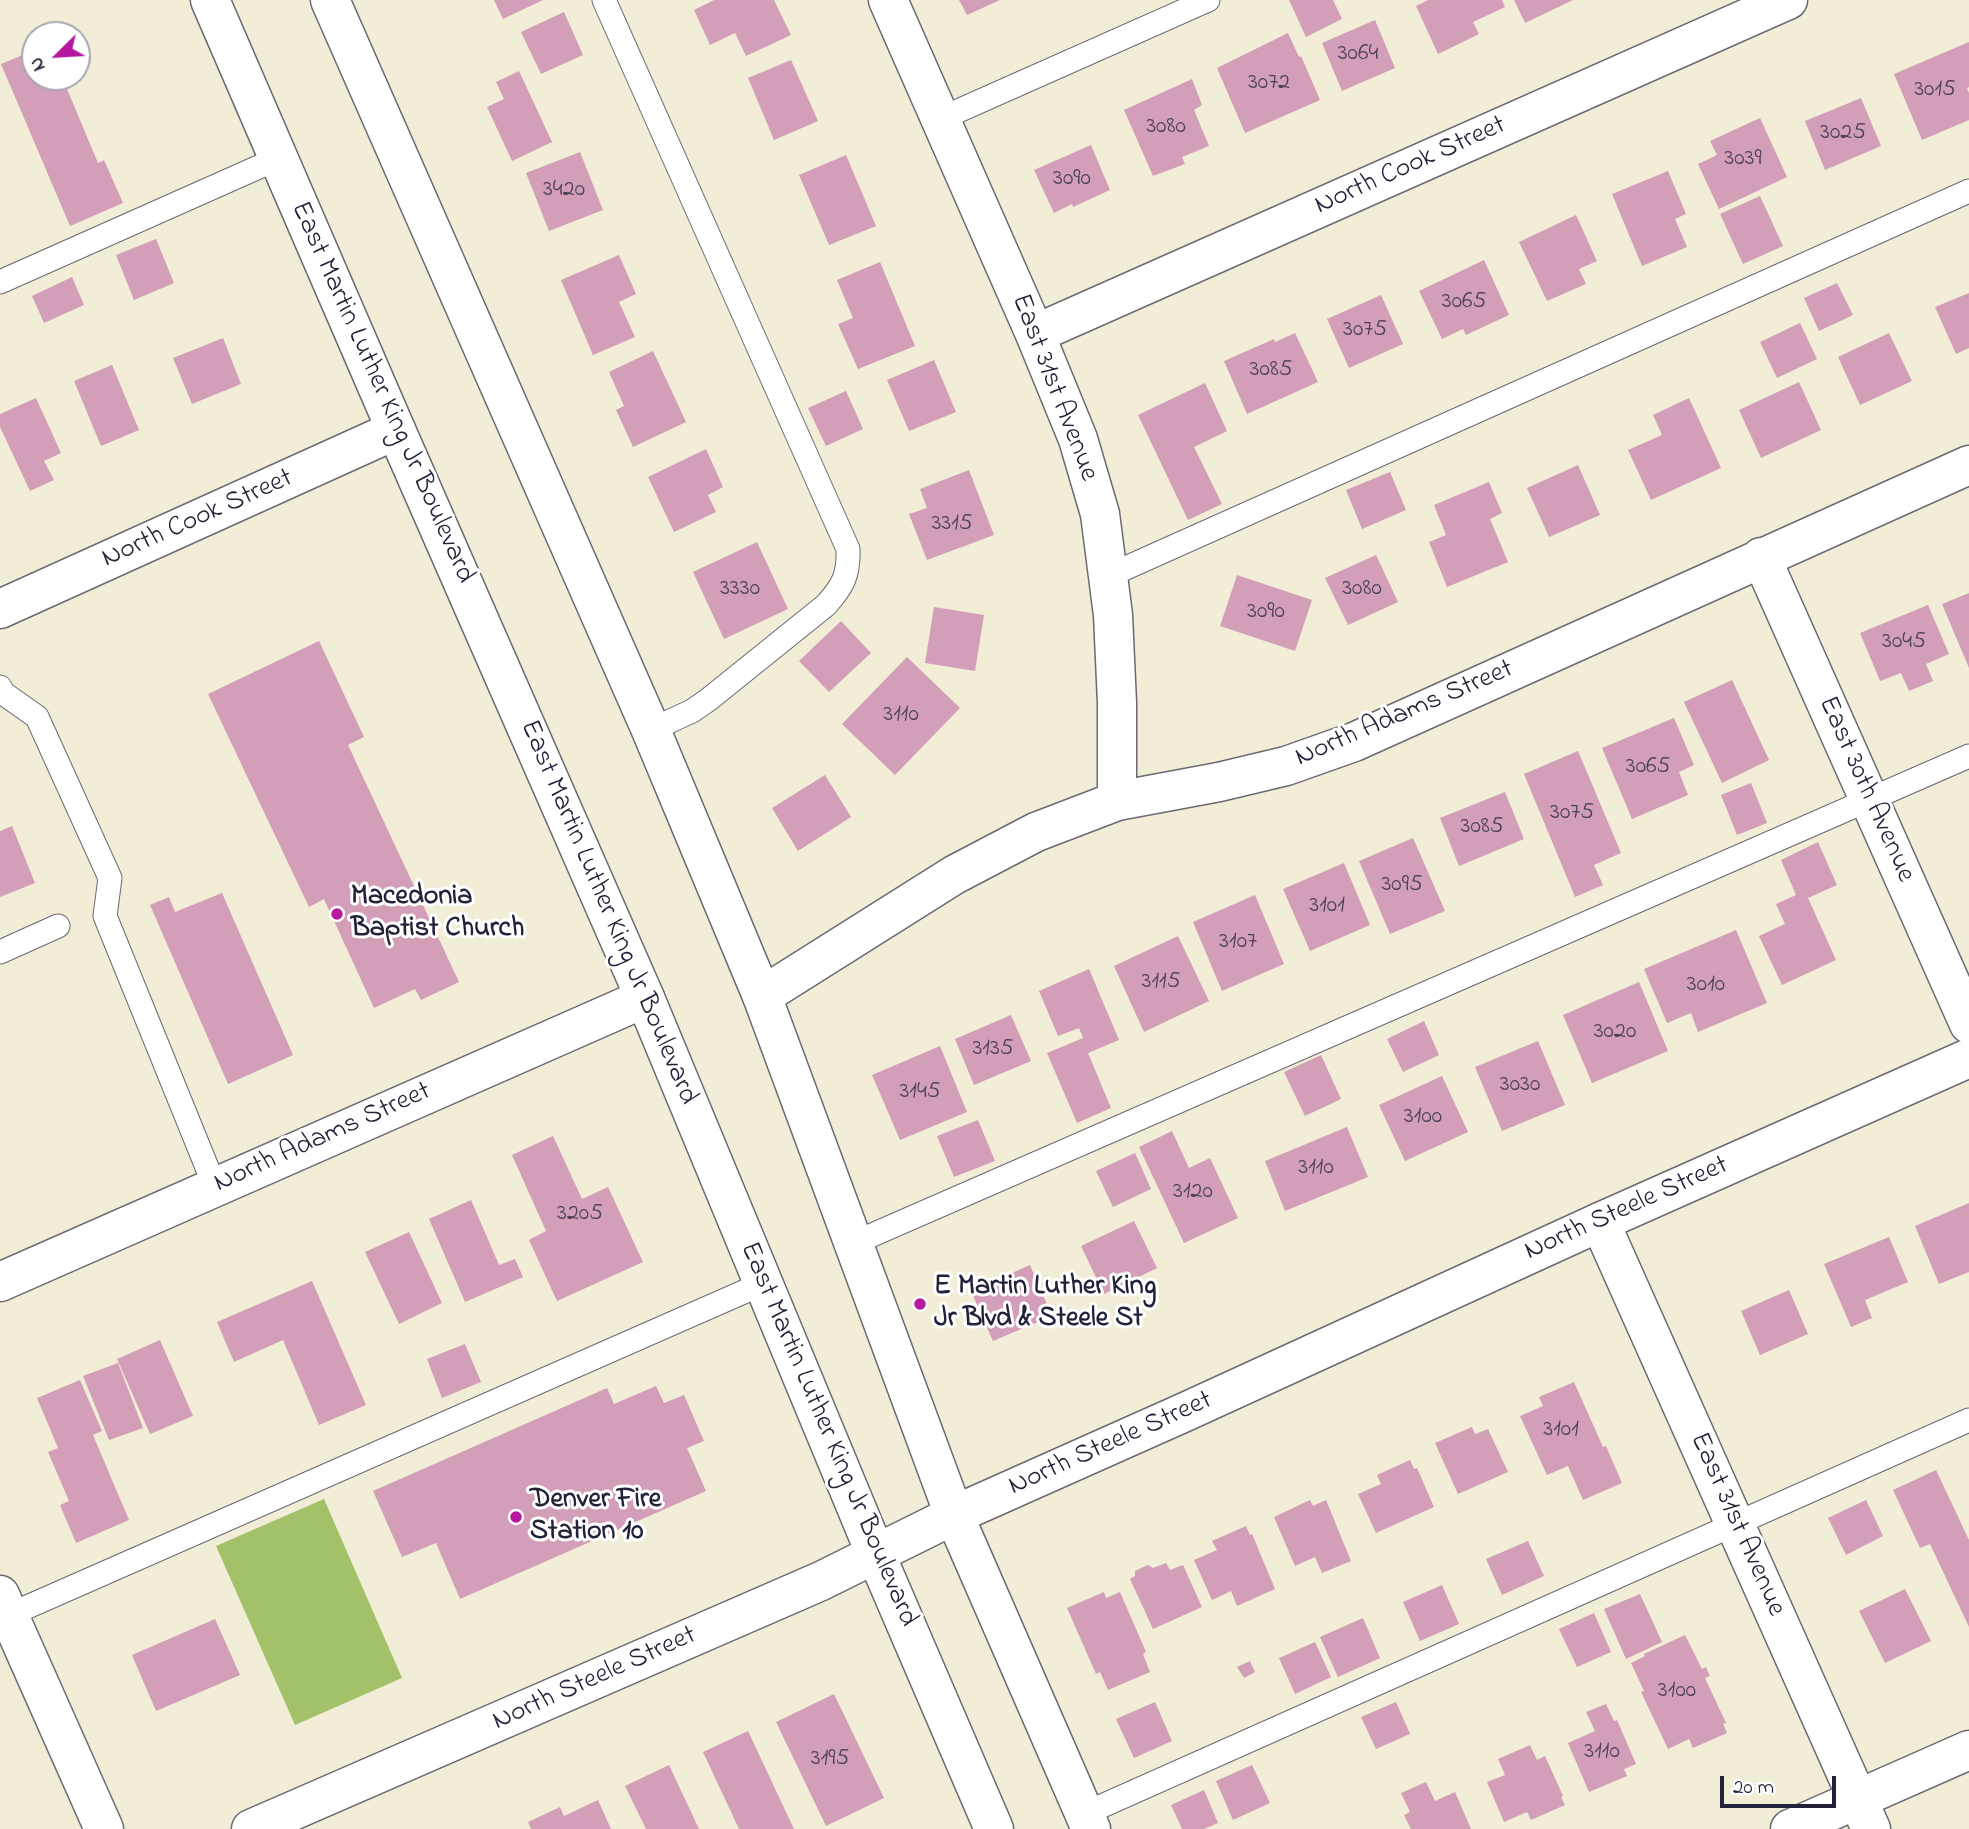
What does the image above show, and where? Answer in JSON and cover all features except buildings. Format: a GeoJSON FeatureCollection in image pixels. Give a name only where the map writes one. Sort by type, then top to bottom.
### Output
{"type":"FeatureCollection","features":[{"type":"Feature","properties":{"kind":"street","name":"East Martin Luther King Jr Boulevard"},"geometry":{"type":"LineString","coordinates":[[210,0],[645,998],[876,1555],[994,1829]]}},
{"type":"Feature","properties":{"kind":"street"},"geometry":{"type":"LineString","coordinates":[[330,0],[651,730],[762,996],[954,1516],[1088,1821]]}},
{"type":"Feature","properties":{"kind":"street","name":"East 31st Avenue"},"geometry":{"type":"LineString","coordinates":[[888,0],[1035,334],[1078,439],[1100,514],[1113,615],[1117,801]]}},
{"type":"Feature","properties":{"kind":"street","name":"North Cook Street"},"geometry":{"type":"LineString","coordinates":[[1035,334],[1788,0]]}},
{"type":"Feature","properties":{"kind":"street","name":"North Cook Street"},"geometry":{"type":"LineString","coordinates":[[0,609],[396,430]]}},
{"type":"Feature","properties":{"kind":"street","name":"North Adams Street"},"geometry":{"type":"LineString","coordinates":[[762,996],[954,875],[1036,832],[1117,801],[1286,766],[1353,742],[1969,465]]}},
{"type":"Feature","properties":{"kind":"street","name":"East 30th Avenue"},"geometry":{"type":"LineString","coordinates":[[1761,557],[1969,1024]]}},
{"type":"Feature","properties":{"kind":"street","name":"North Adams Street"},"geometry":{"type":"LineString","coordinates":[[0,1282],[645,998]]}},
{"type":"Feature","properties":{"kind":"street","name":"North Steele Street"},"geometry":{"type":"LineString","coordinates":[[251,1829],[821,1581],[954,1516],[1600,1222],[1969,1058]]}},
{"type":"Feature","properties":{"kind":"street","name":"East 31st Avenue"},"geometry":{"type":"LineString","coordinates":[[1600,1222],[1864,1814]]}},
{"type":"Feature","properties":{"kind":"street"},"geometry":{"type":"LineString","coordinates":[[3,1610],[104,1829]]}},
{"type":"Feature","properties":{"kind":"street"},"geometry":{"type":"LineString","coordinates":[[1790,1829],[1864,1814],[1969,1750]]}},
{"type":"Feature","properties":{"kind":"lane"},"geometry":{"type":"LineString","coordinates":[[604,0],[848,549],[848,566],[842,587],[826,605],[708,700],[692,711],[651,730]]}},
{"type":"Feature","properties":{"kind":"lane"},"geometry":{"type":"LineString","coordinates":[[940,119],[1208,0]]}},
{"type":"Feature","properties":{"kind":"lane"},"geometry":{"type":"LineString","coordinates":[[0,282],[279,158]]}},
{"type":"Feature","properties":{"kind":"lane"},"geometry":{"type":"LineString","coordinates":[[1108,576],[1969,191]]}},
{"type":"Feature","properties":{"kind":"lane"},"geometry":{"type":"LineString","coordinates":[[0,687],[3,693],[37,717],[110,878],[105,916],[215,1187]]}},
{"type":"Feature","properties":{"kind":"lane"},"geometry":{"type":"LineString","coordinates":[[854,1243],[1969,756]]}},
{"type":"Feature","properties":{"kind":"lane"},"geometry":{"type":"LineString","coordinates":[[0,952],[58,926]]}},
{"type":"Feature","properties":{"kind":"lane"},"geometry":{"type":"LineString","coordinates":[[3,1610],[764,1283]]}},
{"type":"Feature","properties":{"kind":"lane"},"geometry":{"type":"LineString","coordinates":[[1088,1821],[1735,1523],[1969,1420]]}},
{"type":"Feature","properties":{"kind":"green space"},"geometry":{"type":"Polygon","coordinates":[[[324,1499],[402,1678],[295,1725],[216,1546],[324,1499]]]}},
{"type":"Feature","properties":{"kind":"place","name":"Macedonia Baptist Church"},"geometry":{"type":"Point","coordinates":[337,914]}},
{"type":"Feature","properties":{"kind":"place","name":"E Martin Luther King Jr Blvd & Steele St"},"geometry":{"type":"Point","coordinates":[920,1304]}},
{"type":"Feature","properties":{"kind":"place","name":"Denver Fire Station 10"},"geometry":{"type":"Point","coordinates":[516,1517]}}]}
